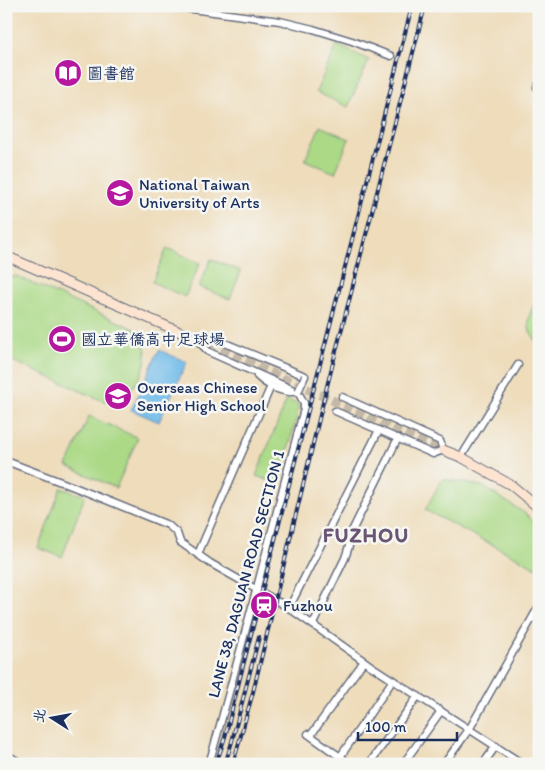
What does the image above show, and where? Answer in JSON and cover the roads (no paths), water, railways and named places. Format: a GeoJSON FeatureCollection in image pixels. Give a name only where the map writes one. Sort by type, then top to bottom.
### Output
{"type":"FeatureCollection","features":[{"type":"Feature","properties":{"kind":"main road"},"geometry":{"type":"LineString","coordinates":[[6,256],[196,339]]}},
{"type":"Feature","properties":{"kind":"main road"},"geometry":{"type":"LineString","coordinates":[[443,450],[461,457],[511,484],[539,508]]}},
{"type":"Feature","properties":{"kind":"street"},"geometry":{"type":"LineString","coordinates":[[168,6],[280,21],[352,41],[391,56]]}},
{"type":"Feature","properties":{"kind":"street"},"geometry":{"type":"LineString","coordinates":[[196,339],[209,352],[298,392]]}},
{"type":"Feature","properties":{"kind":"street"},"geometry":{"type":"LineString","coordinates":[[196,339],[215,339],[305,376],[298,392]]}},
{"type":"Feature","properties":{"kind":"street"},"geometry":{"type":"LineString","coordinates":[[461,457],[518,365]]}},
{"type":"Feature","properties":{"kind":"street"},"geometry":{"type":"LineString","coordinates":[[255,373],[271,386],[287,392],[298,392]]}},
{"type":"Feature","properties":{"kind":"street"},"geometry":{"type":"LineString","coordinates":[[198,554],[271,386]]}},
{"type":"Feature","properties":{"kind":"street","name":"LANE 38, DAGUAN ROAD SECTION 1"},"geometry":{"type":"LineString","coordinates":[[209,764],[304,409],[304,403],[298,392]]}},
{"type":"Feature","properties":{"kind":"street"},"geometry":{"type":"LineString","coordinates":[[336,411],[432,454],[443,450],[440,441],[342,397]]}},
{"type":"Feature","properties":{"kind":"street"},"geometry":{"type":"LineString","coordinates":[[289,608],[379,430]]}},
{"type":"Feature","properties":{"kind":"street"},"geometry":{"type":"LineString","coordinates":[[313,624],[345,558],[349,546],[348,539],[398,438]]}},
{"type":"Feature","properties":{"kind":"street"},"geometry":{"type":"LineString","coordinates":[[6,461],[168,525],[177,533],[180,542],[210,563],[289,608],[364,661],[524,764]]}},
{"type":"Feature","properties":{"kind":"street"},"geometry":{"type":"LineString","coordinates":[[444,764],[470,728],[539,606]]}},
{"type":"Feature","properties":{"kind":"street"},"geometry":{"type":"LineString","coordinates":[[350,764],[310,734],[364,661]]}},
{"type":"Feature","properties":{"kind":"street"},"geometry":{"type":"LineString","coordinates":[[340,757],[393,680]]}},
{"type":"Feature","properties":{"kind":"street"},"geometry":{"type":"LineString","coordinates":[[369,764],[418,696]]}},
{"type":"Feature","properties":{"kind":"street"},"geometry":{"type":"LineString","coordinates":[[403,764],[441,711]]}},
{"type":"Feature","properties":{"kind":"street"},"geometry":{"type":"LineString","coordinates":[[483,764],[496,746]]}},
{"type":"Feature","properties":{"kind":"street"},"geometry":{"type":"LineString","coordinates":[[6,754],[22,764]]}},
{"type":"Feature","properties":{"kind":"water"},"geometry":{"type":"Polygon","coordinates":[[[159,350],[187,362],[159,422],[131,410],[159,350]]]}},
{"type":"Feature","properties":{"kind":"tunnel"},"geometry":{"type":"LineString","coordinates":[[196,339],[443,450]]}},
{"type":"Feature","properties":{"kind":"railway"},"geometry":{"type":"LineString","coordinates":[[216,764],[225,737],[412,6]]}},
{"type":"Feature","properties":{"kind":"railway"},"geometry":{"type":"LineString","coordinates":[[233,764],[253,692],[326,390],[425,6]]}},
{"type":"Feature","properties":{"kind":"railway"},"geometry":{"type":"LineString","coordinates":[[225,764],[259,637]]}},
{"type":"Feature","properties":{"kind":"place","name":"圖書館"},"geometry":{"type":"Point","coordinates":[68,73]}},
{"type":"Feature","properties":{"kind":"place","name":"National Taiwan University of Arts"},"geometry":{"type":"Point","coordinates":[120,193]}},
{"type":"Feature","properties":{"kind":"place","name":"國立華僑高中足球場"},"geometry":{"type":"Point","coordinates":[62,339]}},
{"type":"Feature","properties":{"kind":"place","name":"Overseas Chinese Senior High School"},"geometry":{"type":"Point","coordinates":[118,396]}},
{"type":"Feature","properties":{"kind":"place","name":"Fuzhou"},"geometry":{"type":"Point","coordinates":[264,605]}},
{"type":"Feature","properties":{"kind":"district","name":"FUZHOU"},"geometry":{"type":"Point","coordinates":[366,534]}}]}
